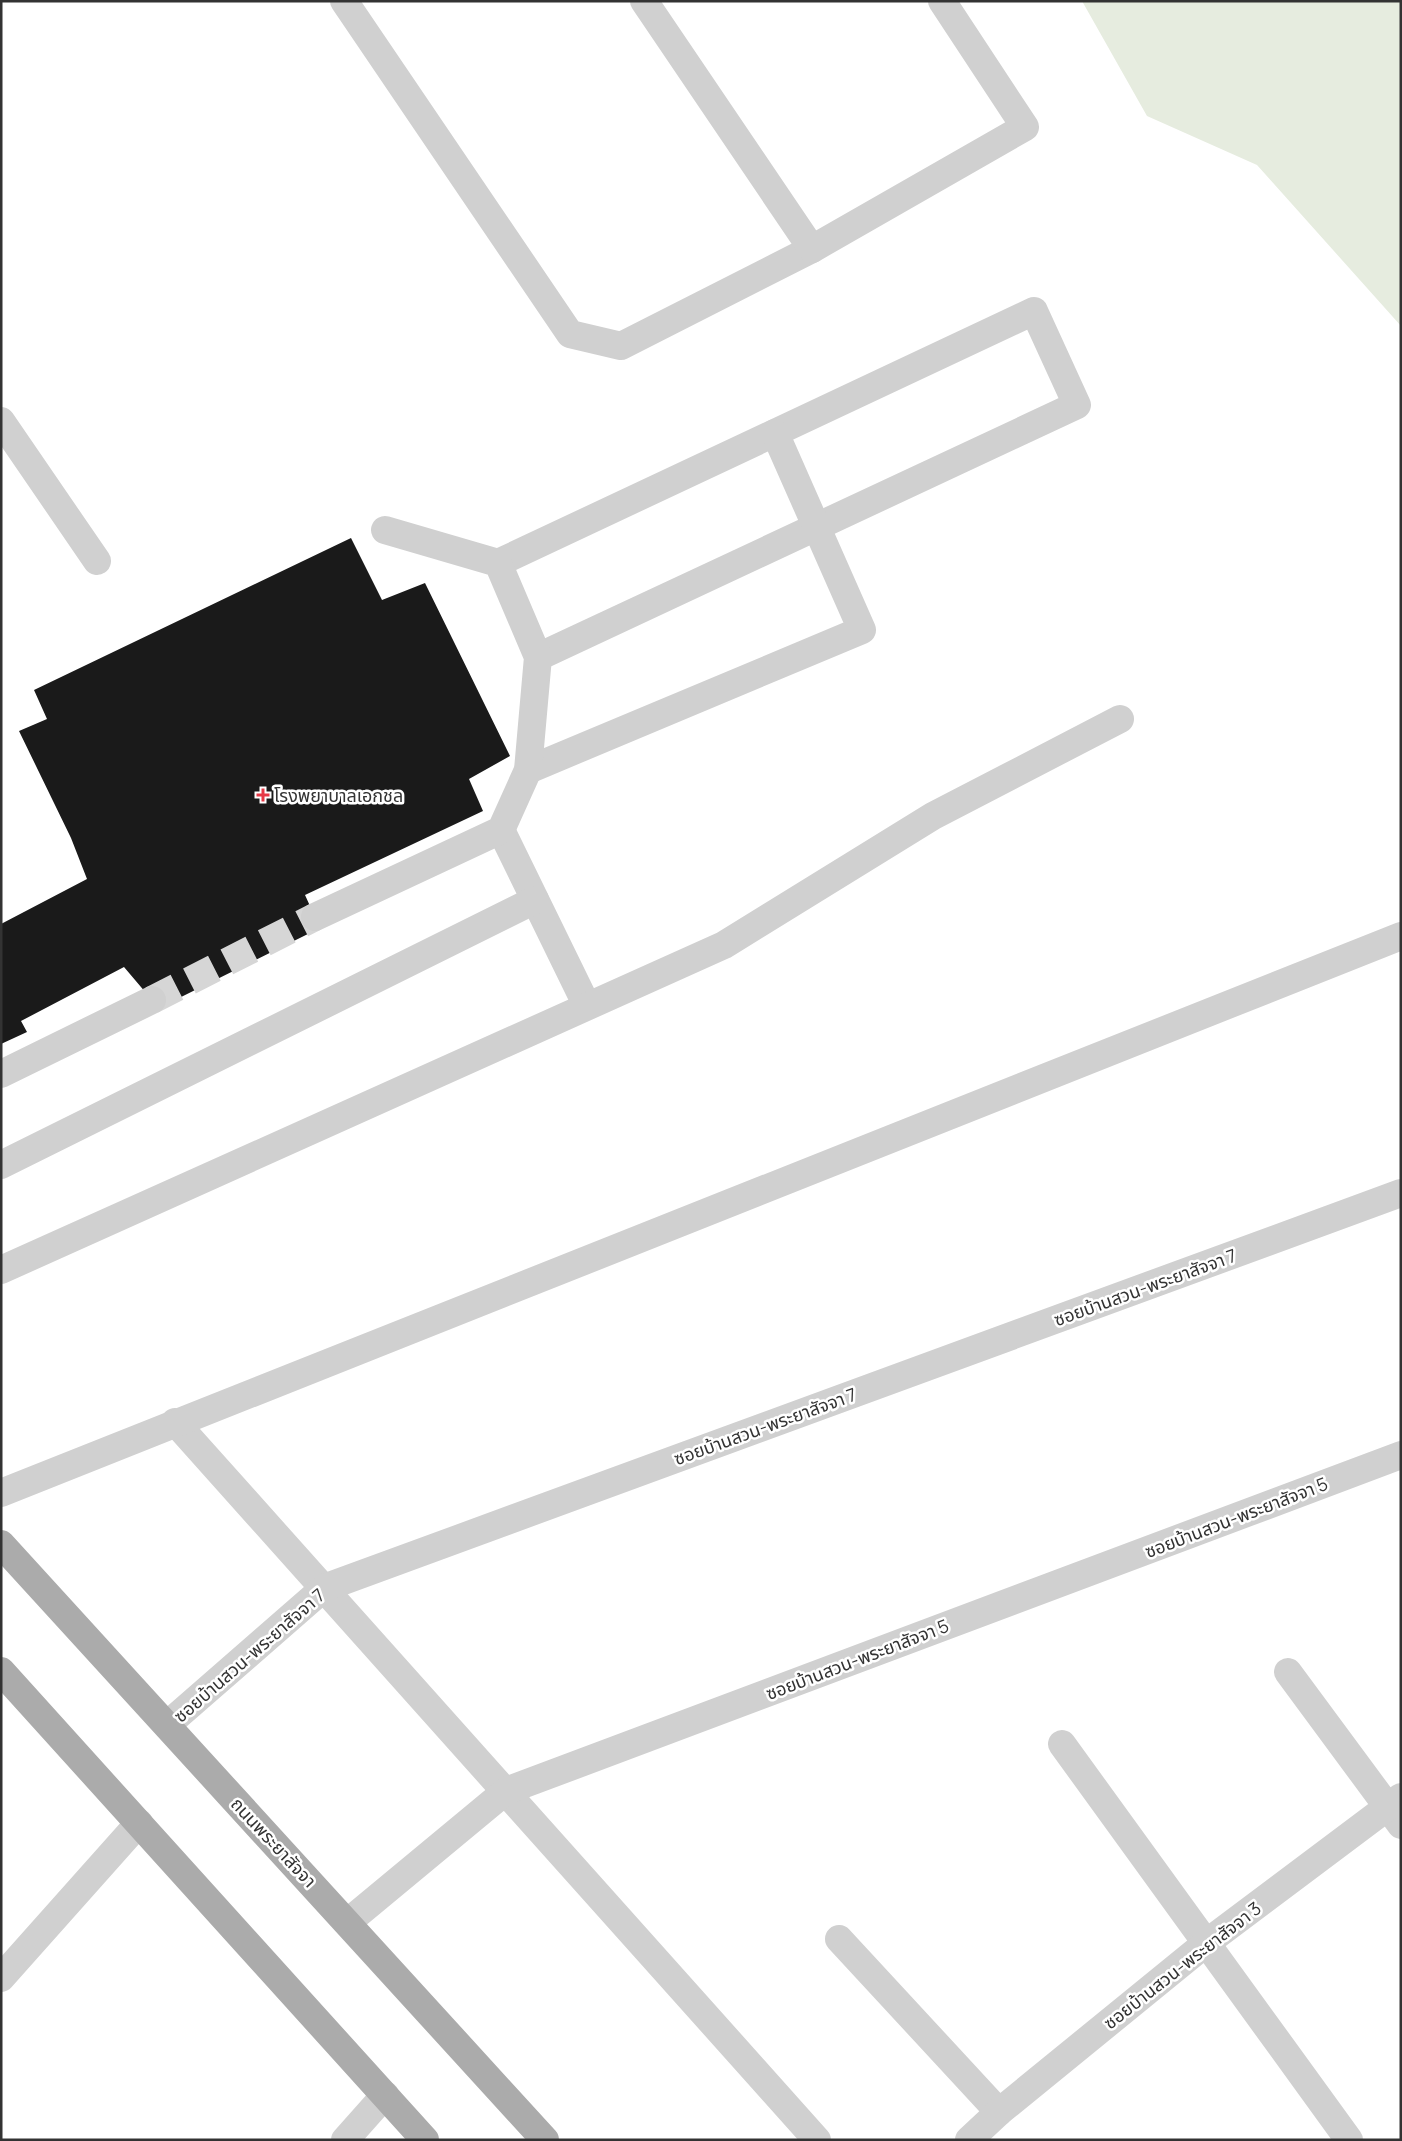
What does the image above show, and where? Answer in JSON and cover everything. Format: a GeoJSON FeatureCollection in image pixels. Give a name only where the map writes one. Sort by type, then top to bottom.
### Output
{"type":"FeatureCollection","features":[{"type":"Feature","properties":{"kind":"main road","name":"ถนนพระยาสัจจา"},"geometry":{"type":"LineString","coordinates":[[1,1544],[545,2140]]}},
{"type":"Feature","properties":{"kind":"main road"},"geometry":{"type":"LineString","coordinates":[[1,1671],[425,2140]]}},
{"type":"Feature","properties":{"kind":"street"},"geometry":{"type":"LineString","coordinates":[[344,1],[570,334],[621,346],[812,250],[1025,127],[942,1]]}},
{"type":"Feature","properties":{"kind":"street"},"geometry":{"type":"LineString","coordinates":[[644,1],[812,250]]}},
{"type":"Feature","properties":{"kind":"street"},"geometry":{"type":"LineString","coordinates":[[385,530],[498,563],[1034,311],[1077,405],[538,657]]}},
{"type":"Feature","properties":{"kind":"street"},"geometry":{"type":"LineString","coordinates":[[1,421],[97,561]]}},
{"type":"Feature","properties":{"kind":"street"},"geometry":{"type":"LineString","coordinates":[[528,770],[862,630],[775,433]]}},
{"type":"Feature","properties":{"kind":"street"},"geometry":{"type":"LineString","coordinates":[[315,917],[502,830],[528,770],[538,657],[498,563]]}},
{"type":"Feature","properties":{"kind":"street"},"geometry":{"type":"LineString","coordinates":[[1,1270],[724,945],[934,816],[1120,719]]}},
{"type":"Feature","properties":{"kind":"street"},"geometry":{"type":"LineString","coordinates":[[502,830],[587,1006]]}},
{"type":"Feature","properties":{"kind":"street"},"geometry":{"type":"LineString","coordinates":[[1,1166],[535,900]]}},
{"type":"Feature","properties":{"kind":"street"},"geometry":{"type":"LineString","coordinates":[[1,1493],[175,1422],[1401,936]]}},
{"type":"Feature","properties":{"kind":"street"},"geometry":{"type":"LineString","coordinates":[[1,1074],[152,1000]]}},
{"type":"Feature","properties":{"kind":"street","name":"ซอยบ้านสวน-พระยาสัจจา 7"},"geometry":{"type":"LineString","coordinates":[[167,1725],[324,1588],[1401,1192]]}},
{"type":"Feature","properties":{"kind":"street"},"geometry":{"type":"LineString","coordinates":[[175,1422],[817,2140]]}},
{"type":"Feature","properties":{"kind":"street","name":"ซอยบ้านสวน-พระยาสัจจา 5"},"geometry":{"type":"LineString","coordinates":[[348,1922],[506,1790],[1401,1455]]}},
{"type":"Feature","properties":{"kind":"street"},"geometry":{"type":"LineString","coordinates":[[1288,1672],[1396,1810]]}},
{"type":"Feature","properties":{"kind":"street"},"geometry":{"type":"LineString","coordinates":[[1062,1744],[1348,2140]]}},
{"type":"Feature","properties":{"kind":"street","name":"ซอยบ้านสวน-พระยาสัจจา 3"},"geometry":{"type":"LineString","coordinates":[[969,2140],[999,2112],[1205,1944],[1396,1810]]}},
{"type":"Feature","properties":{"kind":"street"},"geometry":{"type":"LineString","coordinates":[[1,1978],[139,1823]]}},
{"type":"Feature","properties":{"kind":"street"},"geometry":{"type":"LineString","coordinates":[[839,1939],[999,2112]]}},
{"type":"Feature","properties":{"kind":"street"},"geometry":{"type":"LineString","coordinates":[[345,2140],[385,2095]]}},
{"type":"Feature","properties":{"kind":"shaded area"},"geometry":{"type":"Polygon","coordinates":[[[1082,1],[1401,1],[1401,326],[1257,165],[1147,116],[1082,1]]]}},
{"type":"Feature","properties":{"kind":"building","name":"โรงพยาบาลเอกชล"},"geometry":{"type":"Polygon","coordinates":[[[351,538],[382,600],[425,583],[510,756],[469,779],[483,811],[305,895],[320,928],[157,1009],[152,1000],[124,967],[21,1021],[27,1032],[1,1044],[1,924],[87,879],[71,838],[19,731],[47,719],[34,690],[351,538]]]}},
{"type":"Feature","properties":{"kind":"tunnel"},"geometry":{"type":"LineString","coordinates":[[152,1000],[315,917]]}},
{"type":"Feature","properties":{"kind":"place","name":"โรงพยาบาลเอกชล"},"geometry":{"type":"Point","coordinates":[263,795]}}]}
